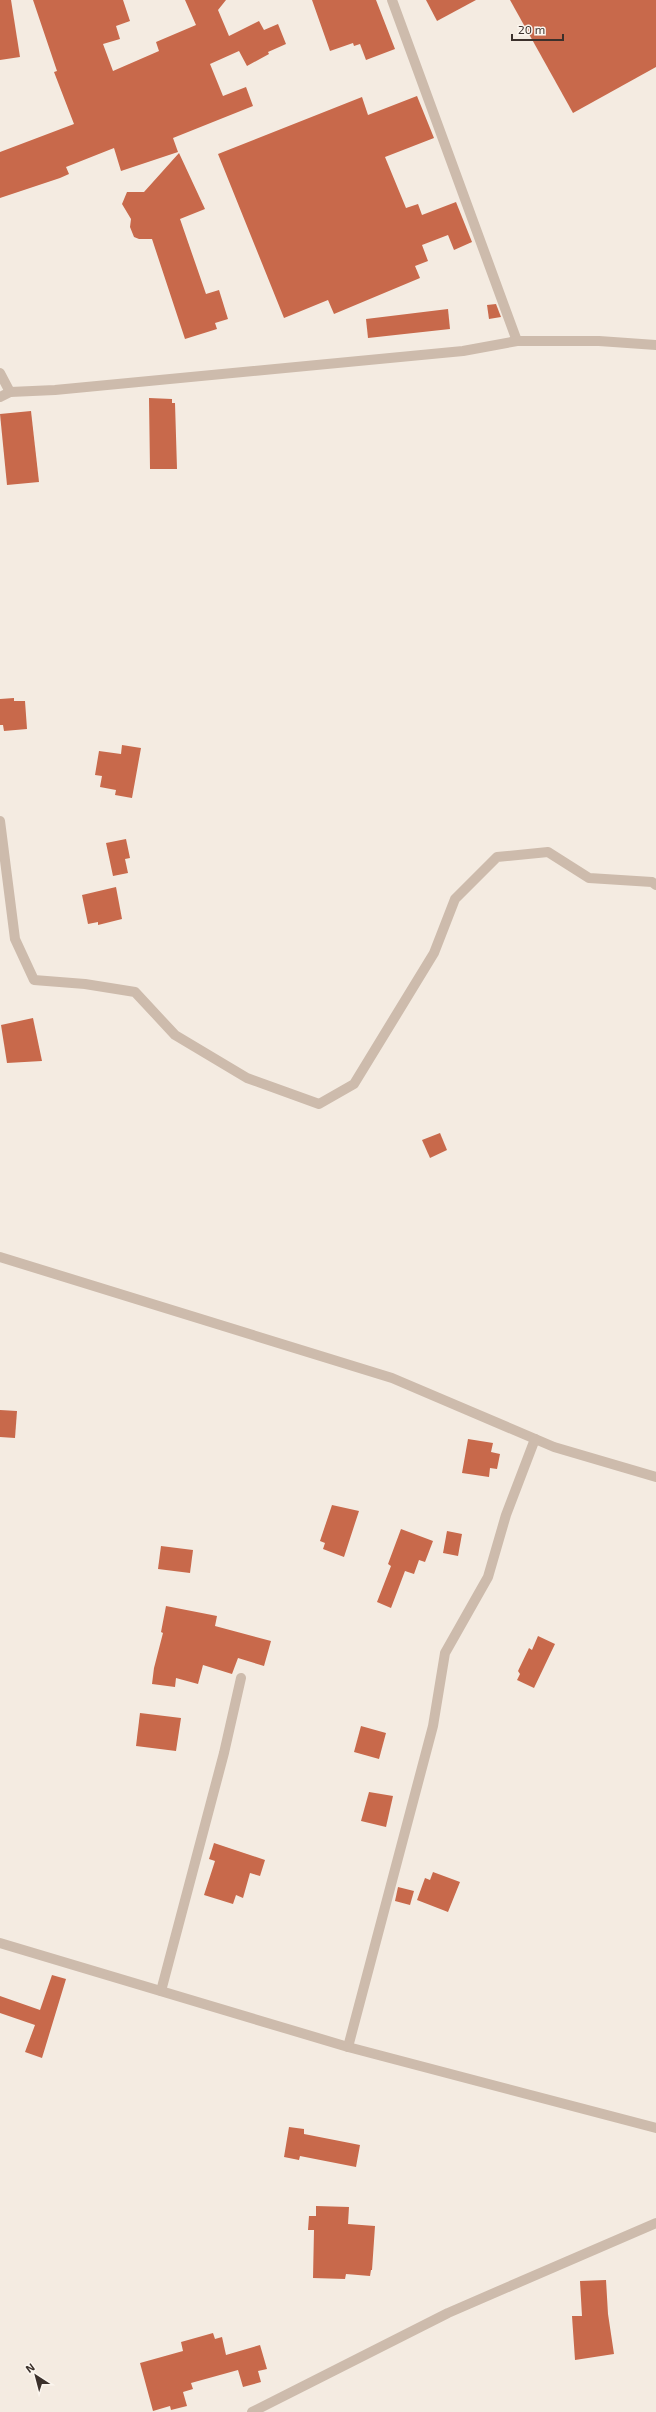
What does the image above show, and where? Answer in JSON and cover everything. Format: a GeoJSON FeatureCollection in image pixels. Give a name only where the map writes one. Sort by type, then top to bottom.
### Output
{"type":"FeatureCollection","features":[{"type":"Feature","properties":{"kind":"street"},"geometry":{"type":"LineString","coordinates":[[392,0],[517,342]]}},
{"type":"Feature","properties":{"kind":"street"},"geometry":{"type":"LineString","coordinates":[[0,397],[10,392],[55,390],[326,365],[463,351],[517,342],[598,341],[656,345]]}},
{"type":"Feature","properties":{"kind":"street"},"geometry":{"type":"LineString","coordinates":[[0,372],[10,392]]}},
{"type":"Feature","properties":{"kind":"street"},"geometry":{"type":"LineString","coordinates":[[0,821],[15,939],[34,980],[85,984],[135,992],[175,1035],[246,1078],[319,1104],[354,1084],[434,953],[455,899],[497,857],[548,852],[589,878],[652,882],[656,885]]}},
{"type":"Feature","properties":{"kind":"street"},"geometry":{"type":"LineString","coordinates":[[0,1257],[392,1378],[554,1447],[656,1477]]}},
{"type":"Feature","properties":{"kind":"street"},"geometry":{"type":"LineString","coordinates":[[348,2047],[433,1726],[445,1653],[488,1577],[506,1515],[535,1439]]}},
{"type":"Feature","properties":{"kind":"street"},"geometry":{"type":"LineString","coordinates":[[161,1991],[224,1753],[241,1678]]}},
{"type":"Feature","properties":{"kind":"street"},"geometry":{"type":"LineString","coordinates":[[0,1943],[348,2047],[656,2128]]}},
{"type":"Feature","properties":{"kind":"street"},"geometry":{"type":"LineString","coordinates":[[252,2412],[448,2313],[656,2223]]}},
{"type":"Feature","properties":{"kind":"building"},"geometry":{"type":"Polygon","coordinates":[[[0,0],[11,0],[20,57],[0,60],[0,0]]]}},
{"type":"Feature","properties":{"kind":"building"},"geometry":{"type":"Polygon","coordinates":[[[33,0],[123,0],[130,21],[116,26],[120,39],[103,44],[113,71],[159,51],[156,42],[196,25],[185,0],[226,0],[218,10],[229,36],[259,21],[264,30],[278,24],[286,44],[268,52],[269,54],[247,66],[239,51],[210,64],[223,96],[246,87],[253,106],[173,138],[178,152],[121,171],[114,148],[66,167],[69,174],[60,178],[0,198],[0,152],[74,124],[54,72],[57,71],[33,0]]]}},
{"type":"Feature","properties":{"kind":"building"},"geometry":{"type":"Polygon","coordinates":[[[312,0],[376,0],[395,49],[366,60],[360,44],[354,46],[353,43],[330,51],[312,0]]]}},
{"type":"Feature","properties":{"kind":"building"},"geometry":{"type":"Polygon","coordinates":[[[426,0],[476,0],[437,21],[426,0]]]}},
{"type":"Feature","properties":{"kind":"building"},"geometry":{"type":"Polygon","coordinates":[[[510,0],[656,0],[656,67],[573,113],[510,0]]]}},
{"type":"Feature","properties":{"kind":"building"},"geometry":{"type":"Polygon","coordinates":[[[417,96],[434,138],[385,157],[406,208],[418,204],[422,215],[456,202],[472,242],[454,250],[448,235],[422,245],[428,261],[415,266],[420,278],[334,314],[328,300],[284,318],[218,154],[362,97],[368,115],[417,96]]]}},
{"type":"Feature","properties":{"kind":"building"},"geometry":{"type":"Polygon","coordinates":[[[179,153],[205,209],[180,219],[206,294],[219,290],[228,319],[215,323],[217,329],[185,339],[152,239],[139,239],[134,237],[130,227],[131,219],[122,204],[127,192],[144,192],[179,153]]]}},
{"type":"Feature","properties":{"kind":"building"},"geometry":{"type":"Polygon","coordinates":[[[496,304],[501,317],[489,319],[487,305],[496,304]]]}},
{"type":"Feature","properties":{"kind":"building"},"geometry":{"type":"Polygon","coordinates":[[[448,309],[450,329],[368,338],[366,319],[448,309]]]}},
{"type":"Feature","properties":{"kind":"building"},"geometry":{"type":"Polygon","coordinates":[[[149,398],[172,399],[172,403],[175,403],[177,469],[150,469],[149,398]]]}},
{"type":"Feature","properties":{"kind":"building"},"geometry":{"type":"Polygon","coordinates":[[[31,411],[39,482],[7,485],[0,414],[31,411]]]}},
{"type":"Feature","properties":{"kind":"building"},"geometry":{"type":"Polygon","coordinates":[[[14,698],[14,701],[25,701],[27,729],[4,731],[3,725],[0,725],[0,699],[14,698]]]}},
{"type":"Feature","properties":{"kind":"building"},"geometry":{"type":"Polygon","coordinates":[[[122,745],[141,748],[132,798],[115,795],[116,790],[100,787],[102,776],[95,775],[99,751],[121,754],[122,745]]]}},
{"type":"Feature","properties":{"kind":"building"},"geometry":{"type":"Polygon","coordinates":[[[126,839],[130,858],[125,859],[128,873],[113,876],[106,843],[126,839]]]}},
{"type":"Feature","properties":{"kind":"building"},"geometry":{"type":"Polygon","coordinates":[[[116,887],[122,919],[98,925],[98,922],[88,924],[82,895],[116,887]]]}},
{"type":"Feature","properties":{"kind":"building"},"geometry":{"type":"Polygon","coordinates":[[[33,1018],[42,1061],[7,1063],[1,1025],[33,1018]]]}},
{"type":"Feature","properties":{"kind":"building"},"geometry":{"type":"Polygon","coordinates":[[[440,1133],[447,1150],[430,1158],[422,1140],[440,1133]]]}},
{"type":"Feature","properties":{"kind":"building"},"geometry":{"type":"Polygon","coordinates":[[[0,1410],[17,1411],[15,1438],[0,1437],[0,1410]]]}},
{"type":"Feature","properties":{"kind":"building"},"geometry":{"type":"Polygon","coordinates":[[[468,1439],[493,1443],[491,1452],[500,1454],[497,1469],[490,1468],[489,1477],[462,1473],[468,1439]]]}},
{"type":"Feature","properties":{"kind":"building"},"geometry":{"type":"Polygon","coordinates":[[[332,1505],[359,1511],[344,1557],[323,1549],[325,1543],[320,1541],[332,1505]]]}},
{"type":"Feature","properties":{"kind":"building"},"geometry":{"type":"Polygon","coordinates":[[[401,1529],[433,1541],[425,1562],[419,1560],[414,1574],[405,1571],[391,1608],[377,1602],[391,1566],[388,1564],[401,1529]]]}},
{"type":"Feature","properties":{"kind":"building"},"geometry":{"type":"Polygon","coordinates":[[[447,1531],[462,1534],[458,1556],[443,1553],[447,1531]]]}},
{"type":"Feature","properties":{"kind":"building"},"geometry":{"type":"Polygon","coordinates":[[[161,1546],[193,1550],[190,1573],[158,1569],[161,1546]]]}},
{"type":"Feature","properties":{"kind":"building"},"geometry":{"type":"Polygon","coordinates":[[[166,1606],[217,1616],[215,1626],[271,1641],[264,1666],[238,1658],[232,1674],[203,1665],[198,1684],[176,1678],[175,1687],[152,1684],[154,1668],[163,1633],[161,1632],[166,1606]]]}},
{"type":"Feature","properties":{"kind":"building"},"geometry":{"type":"Polygon","coordinates":[[[538,1636],[555,1644],[534,1688],[517,1680],[520,1674],[518,1671],[529,1648],[532,1650],[538,1636]]]}},
{"type":"Feature","properties":{"kind":"building"},"geometry":{"type":"Polygon","coordinates":[[[140,1713],[181,1718],[176,1751],[136,1746],[140,1713]]]}},
{"type":"Feature","properties":{"kind":"building"},"geometry":{"type":"Polygon","coordinates":[[[361,1726],[386,1733],[379,1759],[354,1752],[361,1726]]]}},
{"type":"Feature","properties":{"kind":"building"},"geometry":{"type":"Polygon","coordinates":[[[369,1792],[393,1796],[386,1827],[361,1821],[369,1792]]]}},
{"type":"Feature","properties":{"kind":"building"},"geometry":{"type":"Polygon","coordinates":[[[214,1843],[265,1860],[260,1876],[250,1873],[243,1898],[236,1895],[233,1904],[204,1895],[215,1861],[209,1859],[214,1843]]]}},
{"type":"Feature","properties":{"kind":"building"},"geometry":{"type":"Polygon","coordinates":[[[433,1872],[460,1882],[448,1912],[417,1900],[425,1878],[430,1880],[433,1872]]]}},
{"type":"Feature","properties":{"kind":"building"},"geometry":{"type":"Polygon","coordinates":[[[398,1887],[414,1891],[410,1905],[395,1901],[398,1887]]]}},
{"type":"Feature","properties":{"kind":"building"},"geometry":{"type":"Polygon","coordinates":[[[52,1975],[66,1979],[42,2058],[25,2052],[35,2025],[0,2013],[0,1996],[40,2010],[52,1975]]]}},
{"type":"Feature","properties":{"kind":"building"},"geometry":{"type":"Polygon","coordinates":[[[289,2127],[304,2129],[304,2134],[360,2145],[356,2167],[300,2156],[299,2160],[284,2157],[289,2127]]]}},
{"type":"Feature","properties":{"kind":"building"},"geometry":{"type":"Polygon","coordinates":[[[316,2206],[349,2207],[348,2224],[375,2226],[372,2270],[370,2276],[346,2274],[345,2279],[313,2278],[314,2230],[308,2230],[309,2216],[316,2216],[316,2206]]]}},
{"type":"Feature","properties":{"kind":"building"},"geometry":{"type":"Polygon","coordinates":[[[606,2280],[608,2314],[614,2354],[575,2360],[572,2316],[582,2316],[580,2281],[606,2280]]]}},
{"type":"Feature","properties":{"kind":"building"},"geometry":{"type":"Polygon","coordinates":[[[213,2333],[215,2339],[222,2337],[226,2355],[260,2345],[267,2369],[258,2371],[261,2382],[243,2387],[238,2370],[191,2383],[193,2389],[183,2392],[187,2406],[171,2410],[170,2406],[153,2411],[140,2363],[183,2351],[181,2342],[213,2333]]]}}]}
